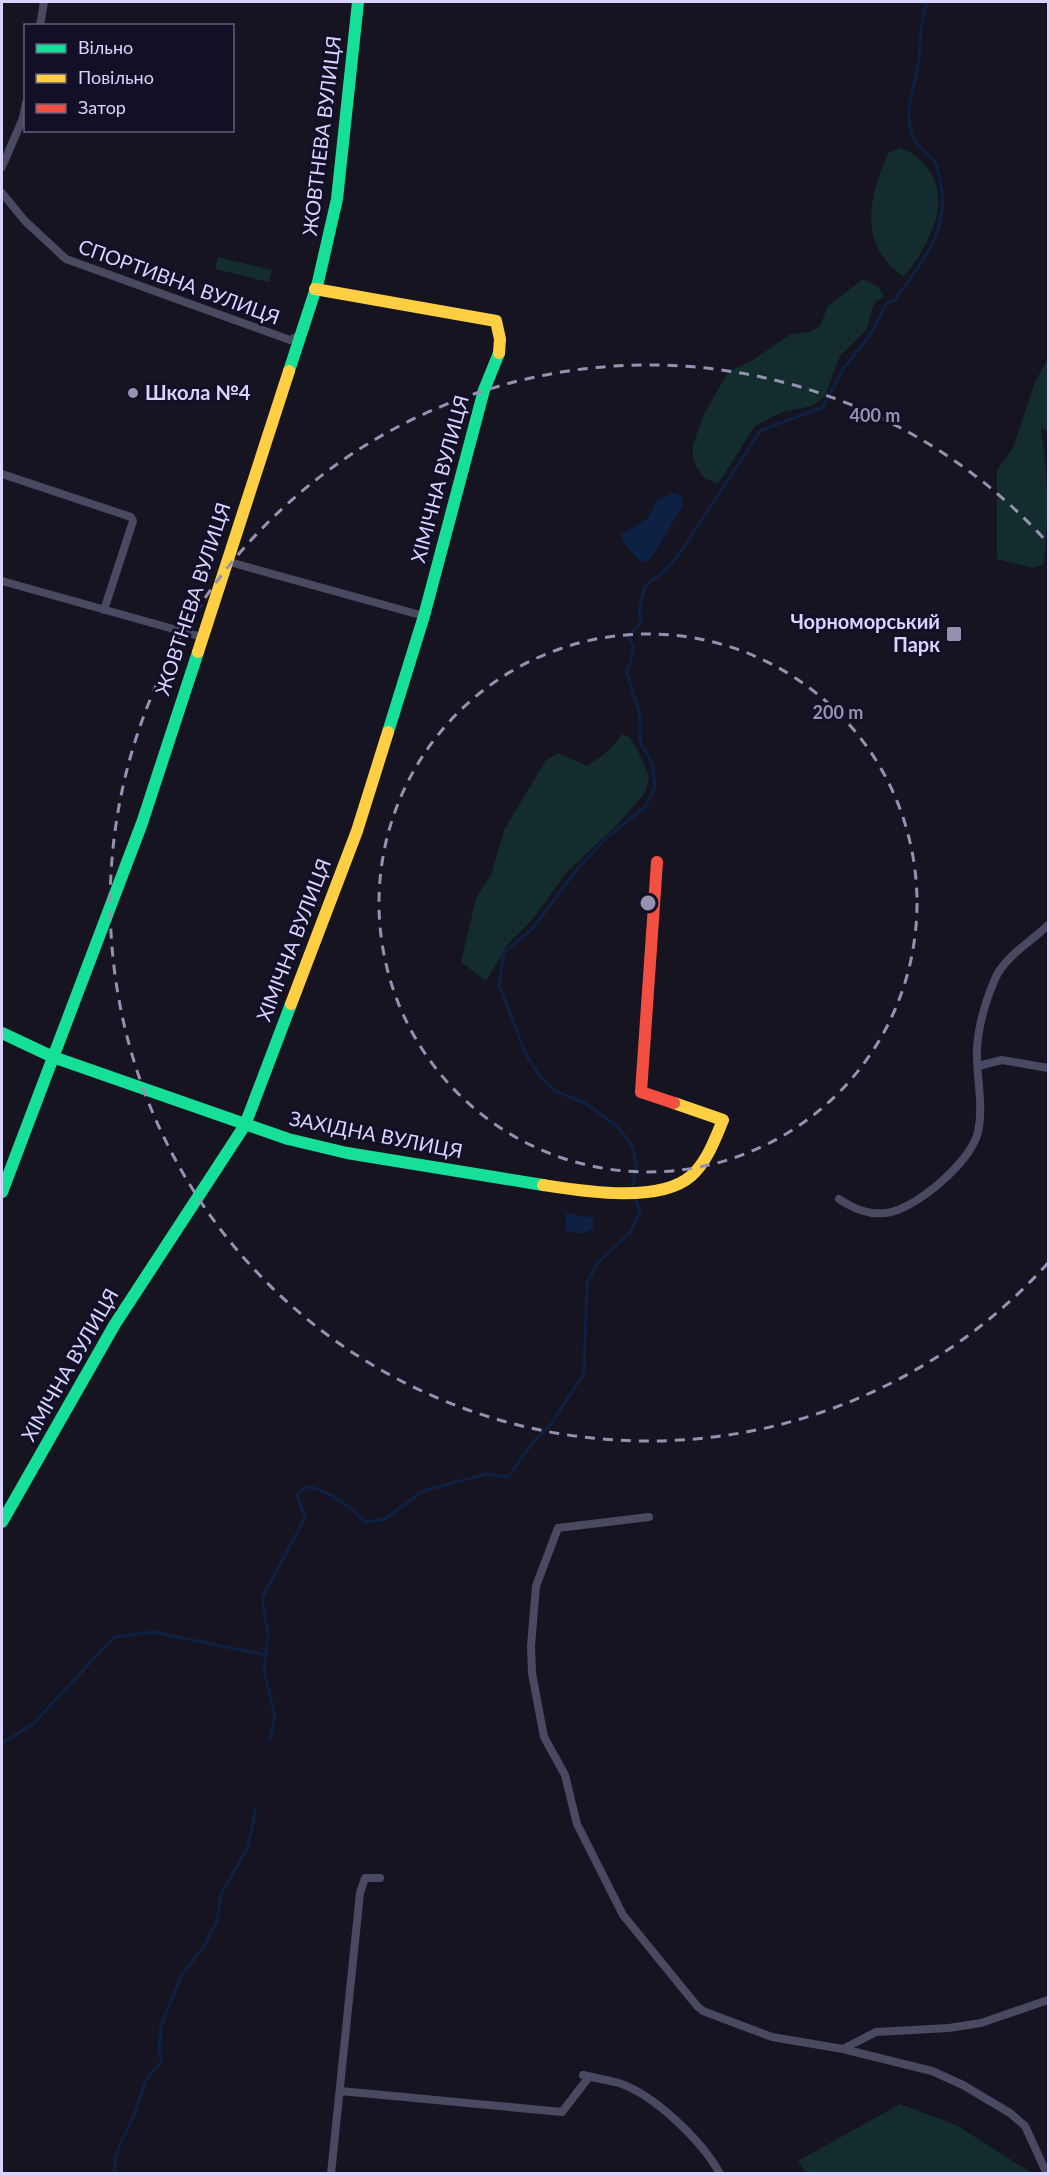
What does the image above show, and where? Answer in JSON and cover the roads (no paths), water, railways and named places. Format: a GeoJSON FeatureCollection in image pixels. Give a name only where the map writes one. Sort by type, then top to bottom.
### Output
{"type":"FeatureCollection","features":[{"type":"Feature","properties":{"kind":"street"},"geometry":{"type":"LineString","coordinates":[[40,24],[44,2]]}},
{"type":"Feature","properties":{"kind":"street","name":"ЖОВТНЕВА ВУЛИЦЯ"},"geometry":{"type":"LineString","coordinates":[[2,1192],[141,823],[315,289],[337,199],[358,2]]}},
{"type":"Feature","properties":{"kind":"street"},"geometry":{"type":"LineString","coordinates":[[2,167],[24,113]]}},
{"type":"Feature","properties":{"kind":"street","name":"СПОРТИВНА ВУЛИЦЯ"},"geometry":{"type":"LineString","coordinates":[[2,193],[25,221],[66,259],[290,340],[300,335]]}},
{"type":"Feature","properties":{"kind":"street","name":"ХІМІЧНА ВУЛИЦЯ"},"geometry":{"type":"LineString","coordinates":[[2,1522],[115,1324],[245,1125],[357,831],[424,616],[480,401],[494,370],[502,337],[496,321],[315,289]]}},
{"type":"Feature","properties":{"kind":"street"},"geometry":{"type":"LineString","coordinates":[[2,474],[131,517],[133,521],[104,610]]}},
{"type":"Feature","properties":{"kind":"street"},"geometry":{"type":"LineString","coordinates":[[226,561],[424,616]]}},
{"type":"Feature","properties":{"kind":"street"},"geometry":{"type":"LineString","coordinates":[[2,581],[202,637]]}},
{"type":"Feature","properties":{"kind":"street","name":"ЗАХІДНА ВУЛИЦЯ"},"geometry":{"type":"LineString","coordinates":[[2,1033],[53,1057],[245,1125],[346,1153],[592,1193],[663,1190],[691,1176],[710,1150],[723,1120],[641,1092],[657,862]]}},
{"type":"Feature","properties":{"kind":"street"},"geometry":{"type":"LineString","coordinates":[[839,1199],[853,1208],[872,1214],[888,1213],[921,1197],[960,1163],[979,1130],[980,1029],[996,976],[1008,960],[1048,925]]}},
{"type":"Feature","properties":{"kind":"street"},"geometry":{"type":"LineString","coordinates":[[978,1066],[1002,1060],[1048,1068]]}},
{"type":"Feature","properties":{"kind":"street"},"geometry":{"type":"LineString","coordinates":[[649,1517],[558,1528],[536,1586],[531,1646],[532,1673],[544,1737],[565,1775],[577,1824],[623,1915],[685,1994],[703,2011],[772,2037],[843,2049],[932,2071],[963,2085],[1010,2113],[1024,2126],[1047,2174]]}},
{"type":"Feature","properties":{"kind":"street"},"geometry":{"type":"LineString","coordinates":[[331,2174],[362,1883],[365,1878],[371,1876],[380,1878]]}},
{"type":"Feature","properties":{"kind":"street"},"geometry":{"type":"LineString","coordinates":[[843,2049],[876,2032],[948,2028],[981,2023],[1048,2000]]}},
{"type":"Feature","properties":{"kind":"street"},"geometry":{"type":"LineString","coordinates":[[340,2091],[562,2112],[586,2076],[621,2084],[651,2101],[709,2153],[720,2174]]}},
{"type":"Feature","properties":{"kind":"water"},"geometry":{"type":"Polygon","coordinates":[[[672,493],[681,496],[683,506],[651,558],[642,563],[624,544],[621,534],[647,519],[657,500],[672,493]]]}},
{"type":"Feature","properties":{"kind":"water"},"geometry":{"type":"Polygon","coordinates":[[[566,1213],[593,1218],[593,1229],[581,1234],[565,1231],[566,1213]]]}},
{"type":"Feature","properties":{"kind":"waterway"},"geometry":{"type":"LineString","coordinates":[[633,1187],[636,1167],[633,1147],[618,1127],[585,1103],[555,1091],[539,1075],[525,1053],[499,984],[504,953],[534,927],[574,873],[606,838],[645,807],[655,787],[652,763],[640,742],[640,715],[627,673],[634,648],[628,636],[641,624],[639,609],[645,586],[666,570],[682,550],[760,431],[823,407],[844,368],[870,335],[887,303],[895,300],[923,259],[938,230],[943,199],[936,164],[918,145],[909,123],[911,97],[927,2]]}},
{"type":"Feature","properties":{"kind":"waterway"},"geometry":{"type":"LineString","coordinates":[[270,1740],[275,1717],[264,1670],[268,1634],[262,1598],[305,1518],[297,1495],[308,1486],[325,1492],[339,1500],[365,1522],[385,1519],[423,1491],[486,1474],[508,1477],[534,1441],[552,1423],[584,1373],[587,1283],[598,1262],[630,1233],[640,1212],[634,1194]]}},
{"type":"Feature","properties":{"kind":"waterway"},"geometry":{"type":"LineString","coordinates":[[2,1743],[33,1724],[114,1637],[154,1632],[266,1655]]}},
{"type":"Feature","properties":{"kind":"waterway"},"geometry":{"type":"LineString","coordinates":[[115,2174],[118,2151],[144,2086],[162,2062],[159,2050],[161,2026],[181,1976],[204,1946],[217,1921],[221,1894],[248,1847],[256,1807]]}},
{"type":"Feature","properties":{"kind":"place","name":"Школа №4"},"geometry":{"type":"Point","coordinates":[133,393]}},
{"type":"Feature","properties":{"kind":"place","name":"Чорноморський Парк"},"geometry":{"type":"Point","coordinates":[954,634]}}]}
